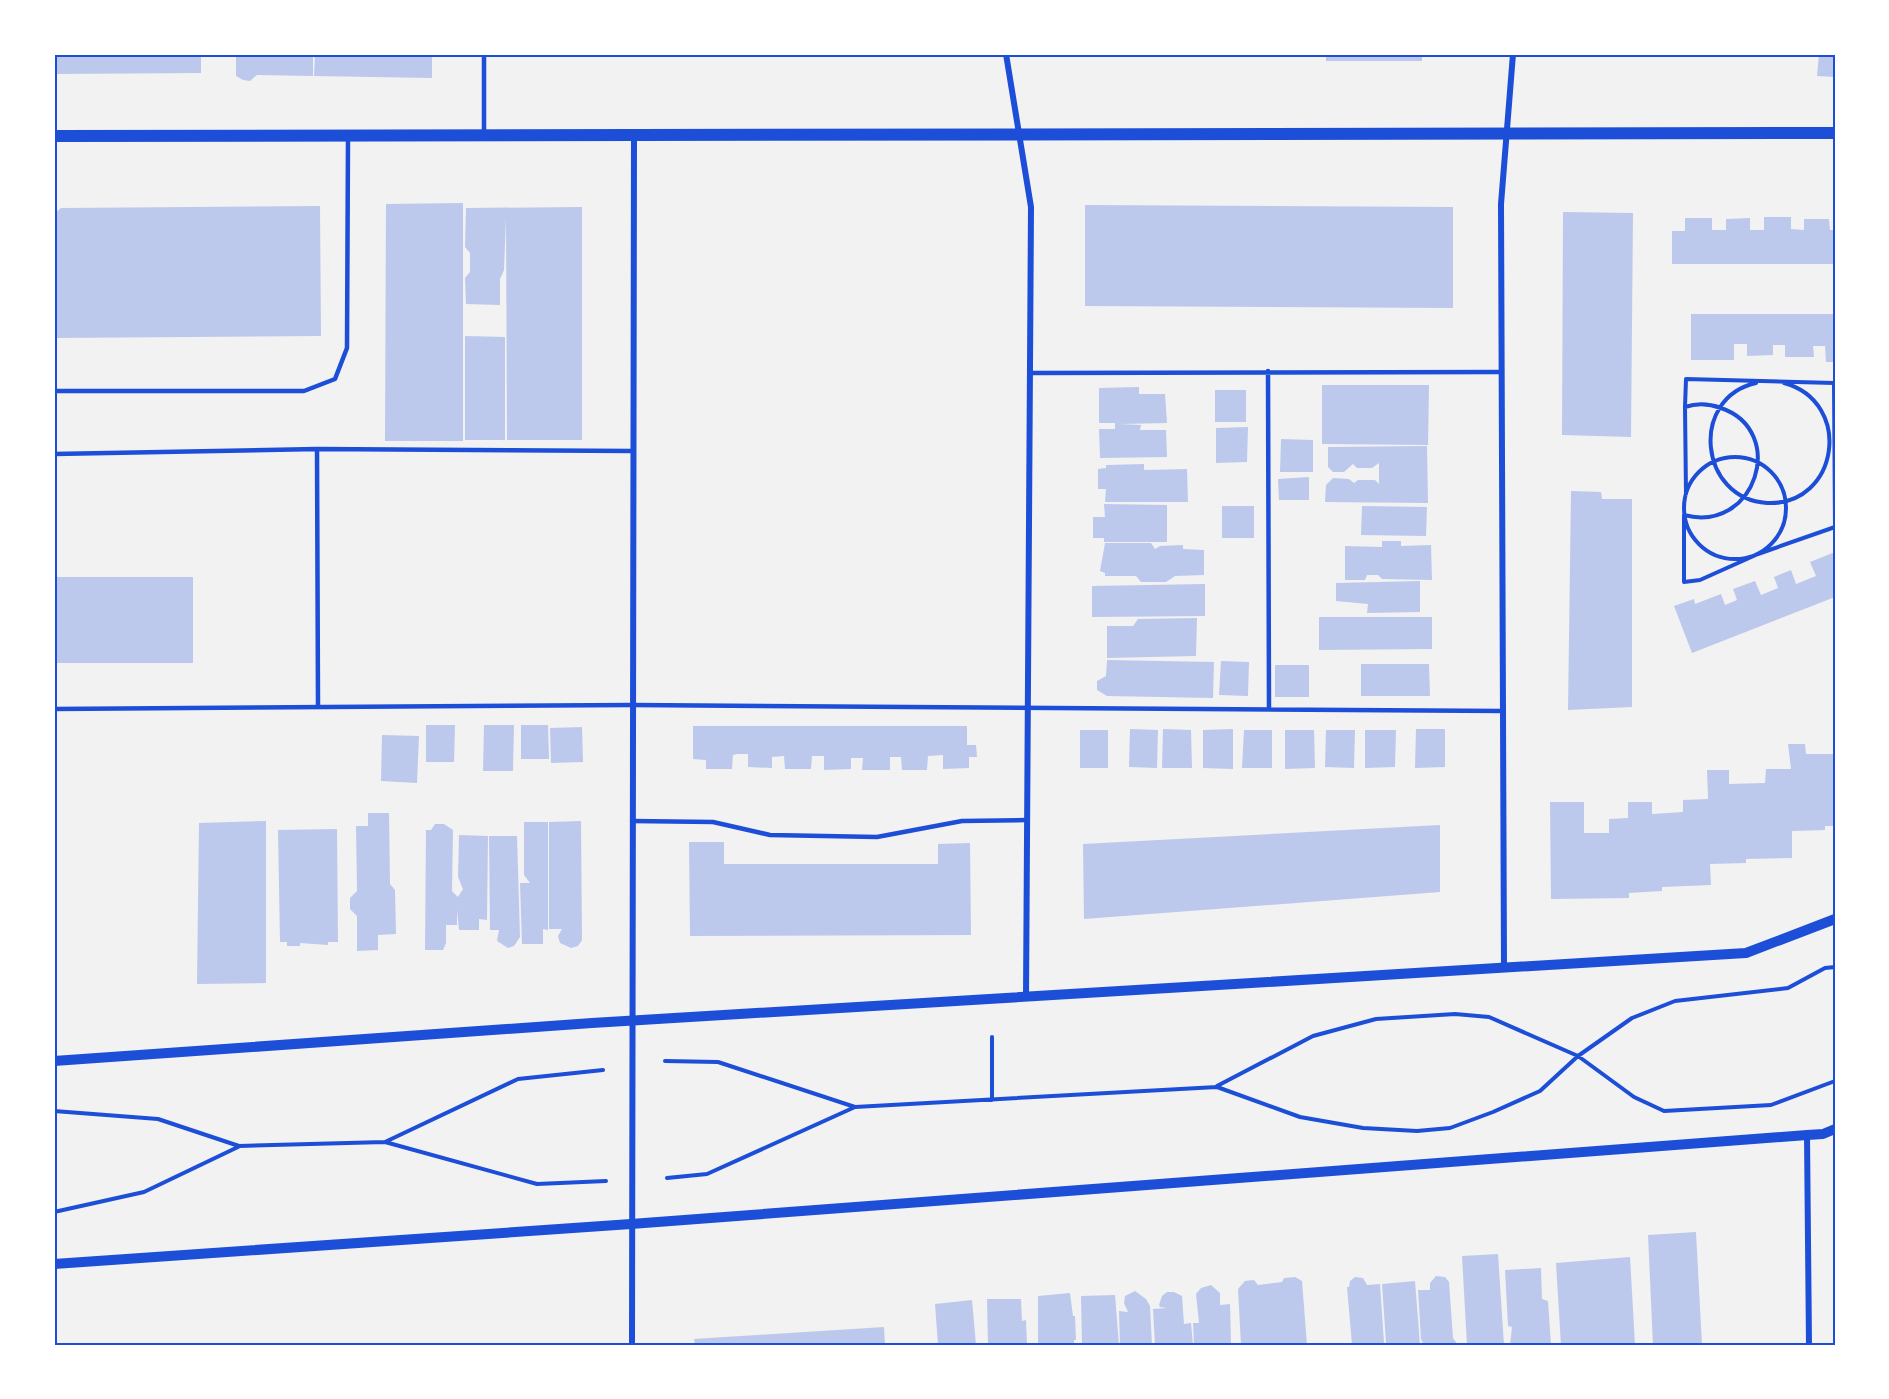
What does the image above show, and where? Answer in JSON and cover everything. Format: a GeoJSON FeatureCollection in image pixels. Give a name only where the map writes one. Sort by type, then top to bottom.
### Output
{"type":"FeatureCollection","features":[{"type":"Feature","properties":{"kind":"main road"},"geometry":{"type":"LineString","coordinates":[[54,135],[1835,133]]}},
{"type":"Feature","properties":{"kind":"street"},"geometry":{"type":"LineString","coordinates":[[1006,54],[1031,207],[1026,998]]}},
{"type":"Feature","properties":{"kind":"street"},"geometry":{"type":"LineString","coordinates":[[1504,968],[1501,204],[1513,54]]}},
{"type":"Feature","properties":{"kind":"street"},"geometry":{"type":"LineString","coordinates":[[632,1345],[634,135]]}},
{"type":"Feature","properties":{"kind":"street"},"geometry":{"type":"LineString","coordinates":[[54,1061],[632,1021],[1746,953],[1835,919]]}},
{"type":"Feature","properties":{"kind":"street"},"geometry":{"type":"LineString","coordinates":[[54,1264],[631,1224],[1823,1134],[1835,1129]]}},
{"type":"Feature","properties":{"kind":"street"},"geometry":{"type":"LineString","coordinates":[[1807,1135],[1809,1345]]}},
{"type":"Feature","properties":{"kind":"lane"},"geometry":{"type":"LineString","coordinates":[[484,54],[484,135]]}},
{"type":"Feature","properties":{"kind":"lane"},"geometry":{"type":"LineString","coordinates":[[54,391],[304,391],[335,379],[347,348],[348,136]]}},
{"type":"Feature","properties":{"kind":"lane"},"geometry":{"type":"LineString","coordinates":[[1268,371],[1269,709]]}},
{"type":"Feature","properties":{"kind":"lane"},"geometry":{"type":"LineString","coordinates":[[1030,373],[1502,372]]}},
{"type":"Feature","properties":{"kind":"lane"},"geometry":{"type":"LineString","coordinates":[[54,454],[317,449],[633,451]]}},
{"type":"Feature","properties":{"kind":"lane"},"geometry":{"type":"LineString","coordinates":[[317,449],[318,705]]}},
{"type":"Feature","properties":{"kind":"lane"},"geometry":{"type":"LineString","coordinates":[[54,709],[318,705],[633,705],[1503,711]]}},
{"type":"Feature","properties":{"kind":"lane"},"geometry":{"type":"LineString","coordinates":[[632,820],[712,822],[770,835],[877,837],[962,821],[1027,820]]}},
{"type":"Feature","properties":{"kind":"path"},"geometry":{"type":"LineString","coordinates":[[1684,515],[1692,536],[1707,551],[1726,559],[1748,558],[1758,554],[1835,527],[1834,383],[1686,379],[1686,494],[1684,515],[1684,582],[1700,580],[1758,554],[1780,532],[1786,511],[1785,500],[1778,481],[1758,463],[1733,457],[1713,462],[1696,476],[1686,494]]}},
{"type":"Feature","properties":{"kind":"path"},"geometry":{"type":"LineString","coordinates":[[1763,381],[1737,391],[1720,408],[1712,423],[1709,437],[1713,462],[1720,477],[1730,488],[1745,497],[1768,503],[1785,500],[1802,493],[1817,480],[1825,467],[1830,439],[1825,419],[1814,400],[1804,391],[1778,382]]}},
{"type":"Feature","properties":{"kind":"path"},"geometry":{"type":"LineString","coordinates":[[1684,515],[1702,518],[1719,515],[1734,507],[1745,497],[1755,480],[1758,463],[1755,444],[1747,428],[1734,415],[1720,408],[1699,405],[1685,407]]}},
{"type":"Feature","properties":{"kind":"path"},"geometry":{"type":"LineString","coordinates":[[665,1061],[718,1062],[855,1107],[1217,1087],[1300,1117],[1363,1128],[1428,1130],[1450,1128],[1540,1091],[1578,1056],[1632,1018],[1675,1001],[1788,988],[1825,968],[1835,967]]}},
{"type":"Feature","properties":{"kind":"path"},"geometry":{"type":"LineString","coordinates":[[1217,1087],[1313,1036],[1376,1019],[1455,1014],[1489,1017],[1578,1056],[1634,1097],[1664,1111],[1771,1105],[1835,1081]]}},
{"type":"Feature","properties":{"kind":"path"},"geometry":{"type":"LineString","coordinates":[[992,1037],[992,1100]]}},
{"type":"Feature","properties":{"kind":"path"},"geometry":{"type":"LineString","coordinates":[[385,1142],[518,1079],[603,1070]]}},
{"type":"Feature","properties":{"kind":"path"},"geometry":{"type":"LineString","coordinates":[[667,1178],[707,1174],[855,1107]]}},
{"type":"Feature","properties":{"kind":"path"},"geometry":{"type":"LineString","coordinates":[[54,1111],[158,1119],[239,1146],[385,1142],[537,1184],[606,1181]]}},
{"type":"Feature","properties":{"kind":"path"},"geometry":{"type":"LineString","coordinates":[[54,1212],[144,1192],[239,1146]]}},
{"type":"Feature","properties":{"kind":"building"},"geometry":{"type":"Polygon","coordinates":[[[54,54],[201,54],[201,73],[54,74],[54,54]]]}},
{"type":"Feature","properties":{"kind":"building"},"geometry":{"type":"Polygon","coordinates":[[[236,54],[313,54],[313,76],[257,75],[250,81],[243,80],[236,76],[236,54]]]}},
{"type":"Feature","properties":{"kind":"building"},"geometry":{"type":"Polygon","coordinates":[[[315,54],[432,54],[432,78],[314,76],[315,54]]]}},
{"type":"Feature","properties":{"kind":"building"},"geometry":{"type":"Polygon","coordinates":[[[1326,54],[1422,54],[1422,61],[1326,61],[1326,54]]]}},
{"type":"Feature","properties":{"kind":"building"},"geometry":{"type":"Polygon","coordinates":[[[1819,54],[1835,54],[1835,77],[1817,76],[1819,54]]]}},
{"type":"Feature","properties":{"kind":"building"},"geometry":{"type":"Polygon","coordinates":[[[463,203],[463,441],[385,441],[386,204],[463,203]]]}},
{"type":"Feature","properties":{"kind":"building"},"geometry":{"type":"Polygon","coordinates":[[[1085,205],[1453,207],[1453,308],[1085,306],[1085,205]]]}},
{"type":"Feature","properties":{"kind":"building"},"geometry":{"type":"Polygon","coordinates":[[[320,206],[321,336],[54,338],[54,214],[61,208],[320,206]]]}},
{"type":"Feature","properties":{"kind":"building"},"geometry":{"type":"Polygon","coordinates":[[[582,207],[582,440],[507,440],[506,217],[500,305],[466,304],[465,278],[470,272],[470,253],[465,247],[466,208],[582,207]]]}},
{"type":"Feature","properties":{"kind":"building"},"geometry":{"type":"Polygon","coordinates":[[[1563,212],[1633,213],[1631,437],[1562,435],[1563,212]]]}},
{"type":"Feature","properties":{"kind":"building"},"geometry":{"type":"Polygon","coordinates":[[[1764,217],[1791,217],[1791,229],[1804,230],[1804,219],[1829,219],[1830,230],[1835,230],[1835,264],[1672,264],[1672,231],[1685,231],[1685,218],[1712,218],[1712,230],[1726,230],[1726,219],[1750,218],[1750,230],[1764,230],[1764,217]]]}},
{"type":"Feature","properties":{"kind":"building"},"geometry":{"type":"Polygon","coordinates":[[[1691,314],[1835,314],[1835,362],[1826,362],[1825,346],[1813,346],[1814,357],[1785,357],[1785,345],[1773,345],[1773,355],[1747,356],[1747,344],[1734,344],[1734,360],[1691,360],[1691,314]]]}},
{"type":"Feature","properties":{"kind":"building"},"geometry":{"type":"Polygon","coordinates":[[[465,336],[505,337],[505,440],[465,440],[465,336]]]}},
{"type":"Feature","properties":{"kind":"building"},"geometry":{"type":"Polygon","coordinates":[[[1322,385],[1429,385],[1428,445],[1322,444],[1322,385]]]}},
{"type":"Feature","properties":{"kind":"building"},"geometry":{"type":"Polygon","coordinates":[[[1139,387],[1139,394],[1165,394],[1167,423],[1120,424],[1141,425],[1140,430],[1166,430],[1167,457],[1100,458],[1099,429],[1115,429],[1115,423],[1099,423],[1099,388],[1139,387]]]}},
{"type":"Feature","properties":{"kind":"building"},"geometry":{"type":"Polygon","coordinates":[[[1215,390],[1246,390],[1246,422],[1215,422],[1215,390]]]}},
{"type":"Feature","properties":{"kind":"building"},"geometry":{"type":"Polygon","coordinates":[[[1248,427],[1247,462],[1216,463],[1216,428],[1248,427]]]}},
{"type":"Feature","properties":{"kind":"building"},"geometry":{"type":"Polygon","coordinates":[[[1281,439],[1313,440],[1313,472],[1280,472],[1281,439]]]}},
{"type":"Feature","properties":{"kind":"building"},"geometry":{"type":"Polygon","coordinates":[[[1427,446],[1428,503],[1325,502],[1326,485],[1333,478],[1349,479],[1354,483],[1358,480],[1375,480],[1379,484],[1379,463],[1372,468],[1357,468],[1353,464],[1344,472],[1333,472],[1328,467],[1328,447],[1427,446]]]}},
{"type":"Feature","properties":{"kind":"building"},"geometry":{"type":"Polygon","coordinates":[[[1144,464],[1144,470],[1187,469],[1188,502],[1105,502],[1106,489],[1098,489],[1098,469],[1106,468],[1106,465],[1144,464]]]}},
{"type":"Feature","properties":{"kind":"building"},"geometry":{"type":"Polygon","coordinates":[[[1309,477],[1309,500],[1279,500],[1278,479],[1309,477]]]}},
{"type":"Feature","properties":{"kind":"building"},"geometry":{"type":"Polygon","coordinates":[[[1571,491],[1601,492],[1602,499],[1632,499],[1632,707],[1568,710],[1571,491]]]}},
{"type":"Feature","properties":{"kind":"building"},"geometry":{"type":"Polygon","coordinates":[[[1104,504],[1167,505],[1167,542],[1104,542],[1104,538],[1093,538],[1093,517],[1105,517],[1104,504]]]}},
{"type":"Feature","properties":{"kind":"building"},"geometry":{"type":"Polygon","coordinates":[[[1222,506],[1254,506],[1254,538],[1222,538],[1222,506]]]}},
{"type":"Feature","properties":{"kind":"building"},"geometry":{"type":"Polygon","coordinates":[[[1362,506],[1427,507],[1426,536],[1361,535],[1362,506]]]}},
{"type":"Feature","properties":{"kind":"building"},"geometry":{"type":"Polygon","coordinates":[[[1382,541],[1401,541],[1401,546],[1431,545],[1432,580],[1382,579],[1378,575],[1367,575],[1365,580],[1345,580],[1345,546],[1382,547],[1382,541]]]}},
{"type":"Feature","properties":{"kind":"building"},"geometry":{"type":"Polygon","coordinates":[[[1105,543],[1151,543],[1155,549],[1160,546],[1183,545],[1183,549],[1204,550],[1204,575],[1175,576],[1166,582],[1141,582],[1136,576],[1105,576],[1105,573],[1100,571],[1105,543]]]}},
{"type":"Feature","properties":{"kind":"building"},"geometry":{"type":"Polygon","coordinates":[[[1835,552],[1835,597],[1692,653],[1674,606],[1694,599],[1695,604],[1721,594],[1725,605],[1737,600],[1733,589],[1755,581],[1761,595],[1778,588],[1774,577],[1791,570],[1796,584],[1816,576],[1810,562],[1835,552]]]}},
{"type":"Feature","properties":{"kind":"building"},"geometry":{"type":"Polygon","coordinates":[[[54,577],[193,577],[193,663],[54,663],[54,577]]]}},
{"type":"Feature","properties":{"kind":"building"},"geometry":{"type":"Polygon","coordinates":[[[1420,581],[1420,612],[1367,613],[1368,604],[1336,601],[1336,583],[1420,581]]]}},
{"type":"Feature","properties":{"kind":"building"},"geometry":{"type":"Polygon","coordinates":[[[1205,584],[1205,616],[1092,617],[1092,586],[1205,584]]]}},
{"type":"Feature","properties":{"kind":"building"},"geometry":{"type":"Polygon","coordinates":[[[1319,617],[1432,617],[1432,649],[1319,650],[1319,617]]]}},
{"type":"Feature","properties":{"kind":"building"},"geometry":{"type":"Polygon","coordinates":[[[1197,618],[1196,656],[1107,658],[1107,626],[1133,626],[1138,619],[1197,618]]]}},
{"type":"Feature","properties":{"kind":"building"},"geometry":{"type":"Polygon","coordinates":[[[1107,660],[1214,662],[1213,698],[1107,696],[1097,690],[1097,681],[1106,676],[1107,660]]]}},
{"type":"Feature","properties":{"kind":"building"},"geometry":{"type":"Polygon","coordinates":[[[1221,661],[1249,662],[1248,696],[1219,695],[1221,661]]]}},
{"type":"Feature","properties":{"kind":"building"},"geometry":{"type":"Polygon","coordinates":[[[1361,664],[1429,664],[1430,696],[1361,696],[1361,664]]]}},
{"type":"Feature","properties":{"kind":"building"},"geometry":{"type":"Polygon","coordinates":[[[1275,665],[1309,665],[1309,697],[1275,697],[1275,665]]]}},
{"type":"Feature","properties":{"kind":"building"},"geometry":{"type":"Polygon","coordinates":[[[426,725],[455,725],[454,762],[426,762],[426,725]]]}},
{"type":"Feature","properties":{"kind":"building"},"geometry":{"type":"Polygon","coordinates":[[[484,725],[514,725],[513,771],[483,771],[484,725]]]}},
{"type":"Feature","properties":{"kind":"building"},"geometry":{"type":"Polygon","coordinates":[[[521,725],[548,725],[549,759],[521,759],[521,725]]]}},
{"type":"Feature","properties":{"kind":"building"},"geometry":{"type":"Polygon","coordinates":[[[693,726],[967,726],[967,745],[976,745],[977,757],[969,757],[969,768],[943,769],[943,755],[928,756],[927,770],[902,770],[901,757],[890,757],[890,770],[862,770],[863,758],[851,758],[851,769],[824,770],[824,756],[812,756],[811,769],[785,769],[784,756],[772,757],[772,768],[748,767],[748,754],[737,754],[733,755],[732,769],[706,769],[706,760],[693,759],[693,726]]]}},
{"type":"Feature","properties":{"kind":"building"},"geometry":{"type":"Polygon","coordinates":[[[582,727],[583,762],[551,763],[550,728],[582,727]]]}},
{"type":"Feature","properties":{"kind":"building"},"geometry":{"type":"Polygon","coordinates":[[[1130,729],[1158,730],[1157,768],[1129,767],[1130,729]]]}},
{"type":"Feature","properties":{"kind":"building"},"geometry":{"type":"Polygon","coordinates":[[[1163,729],[1191,730],[1192,768],[1162,768],[1163,729]]]}},
{"type":"Feature","properties":{"kind":"building"},"geometry":{"type":"Polygon","coordinates":[[[1233,729],[1233,769],[1203,768],[1203,730],[1233,729]]]}},
{"type":"Feature","properties":{"kind":"building"},"geometry":{"type":"Polygon","coordinates":[[[1416,729],[1445,729],[1445,767],[1415,768],[1416,729]]]}},
{"type":"Feature","properties":{"kind":"building"},"geometry":{"type":"Polygon","coordinates":[[[1080,730],[1108,730],[1108,768],[1080,768],[1080,730]]]}},
{"type":"Feature","properties":{"kind":"building"},"geometry":{"type":"Polygon","coordinates":[[[1244,730],[1272,730],[1272,768],[1242,768],[1244,730]]]}},
{"type":"Feature","properties":{"kind":"building"},"geometry":{"type":"Polygon","coordinates":[[[1285,730],[1314,730],[1315,768],[1285,769],[1285,730]]]}},
{"type":"Feature","properties":{"kind":"building"},"geometry":{"type":"Polygon","coordinates":[[[1326,730],[1355,730],[1354,768],[1325,767],[1326,730]]]}},
{"type":"Feature","properties":{"kind":"building"},"geometry":{"type":"Polygon","coordinates":[[[1365,730],[1396,730],[1395,767],[1365,768],[1365,730]]]}},
{"type":"Feature","properties":{"kind":"building"},"geometry":{"type":"Polygon","coordinates":[[[382,735],[419,736],[417,783],[381,781],[382,735]]]}},
{"type":"Feature","properties":{"kind":"building"},"geometry":{"type":"Polygon","coordinates":[[[1788,744],[1805,744],[1806,754],[1835,754],[1835,826],[1825,826],[1825,830],[1792,831],[1792,858],[1746,859],[1746,863],[1710,864],[1711,885],[1662,887],[1662,891],[1629,893],[1629,898],[1551,899],[1550,802],[1584,802],[1584,833],[1609,833],[1609,819],[1628,818],[1628,802],[1652,802],[1652,814],[1683,812],[1683,800],[1708,799],[1707,770],[1729,770],[1729,784],[1765,783],[1766,769],[1791,769],[1788,744]]]}},
{"type":"Feature","properties":{"kind":"building"},"geometry":{"type":"Polygon","coordinates":[[[368,813],[389,813],[390,884],[395,890],[396,934],[378,935],[378,950],[357,951],[357,916],[350,909],[350,898],[357,891],[356,826],[368,826],[368,813]]]}},
{"type":"Feature","properties":{"kind":"building"},"geometry":{"type":"Polygon","coordinates":[[[266,821],[266,983],[197,984],[199,823],[266,821]]]}},
{"type":"Feature","properties":{"kind":"building"},"geometry":{"type":"Polygon","coordinates":[[[581,821],[582,940],[578,946],[571,948],[560,943],[558,936],[562,929],[549,929],[549,822],[581,821]]]}},
{"type":"Feature","properties":{"kind":"building"},"geometry":{"type":"Polygon","coordinates":[[[524,822],[548,822],[548,930],[543,929],[543,944],[522,944],[520,883],[530,883],[524,875],[524,822]]]}},
{"type":"Feature","properties":{"kind":"building"},"geometry":{"type":"Polygon","coordinates":[[[435,824],[444,824],[453,830],[452,891],[458,897],[463,889],[458,877],[459,835],[488,836],[487,920],[479,919],[479,930],[459,930],[457,909],[457,925],[446,925],[446,943],[443,950],[425,950],[426,830],[431,830],[435,824]]]}},
{"type":"Feature","properties":{"kind":"building"},"geometry":{"type":"Polygon","coordinates":[[[1440,825],[1440,892],[1084,919],[1083,844],[1440,825]]]}},
{"type":"Feature","properties":{"kind":"building"},"geometry":{"type":"Polygon","coordinates":[[[337,829],[338,942],[328,942],[328,945],[300,943],[300,946],[287,946],[287,942],[280,942],[278,830],[337,829]]]}},
{"type":"Feature","properties":{"kind":"building"},"geometry":{"type":"Polygon","coordinates":[[[489,836],[517,836],[520,937],[514,946],[508,948],[497,941],[499,930],[490,930],[489,836]]]}},
{"type":"Feature","properties":{"kind":"building"},"geometry":{"type":"Polygon","coordinates":[[[689,842],[724,842],[724,864],[938,864],[938,844],[970,843],[971,935],[690,936],[689,842]]]}},
{"type":"Feature","properties":{"kind":"building"},"geometry":{"type":"Polygon","coordinates":[[[1696,1232],[1702,1345],[1653,1345],[1648,1235],[1696,1232]]]}},
{"type":"Feature","properties":{"kind":"building"},"geometry":{"type":"Polygon","coordinates":[[[1498,1254],[1504,1345],[1467,1345],[1462,1256],[1498,1254]]]}},
{"type":"Feature","properties":{"kind":"building"},"geometry":{"type":"Polygon","coordinates":[[[1630,1257],[1635,1345],[1561,1345],[1556,1263],[1630,1257]]]}},
{"type":"Feature","properties":{"kind":"building"},"geometry":{"type":"Polygon","coordinates":[[[1541,1268],[1542,1299],[1548,1301],[1551,1345],[1510,1345],[1512,1327],[1508,1326],[1505,1270],[1541,1268]]]}},
{"type":"Feature","properties":{"kind":"building"},"geometry":{"type":"Polygon","coordinates":[[[1436,1276],[1445,1277],[1449,1282],[1453,1338],[1458,1345],[1424,1345],[1421,1339],[1418,1290],[1430,1290],[1430,1283],[1436,1276]]]}},
{"type":"Feature","properties":{"kind":"building"},"geometry":{"type":"Polygon","coordinates":[[[1295,1277],[1302,1281],[1307,1345],[1241,1345],[1238,1289],[1245,1281],[1254,1280],[1258,1285],[1282,1282],[1284,1278],[1295,1277]]]}},
{"type":"Feature","properties":{"kind":"building"},"geometry":{"type":"Polygon","coordinates":[[[1355,1277],[1363,1278],[1367,1285],[1380,1284],[1384,1343],[1380,1345],[1352,1345],[1347,1287],[1355,1277]]]}},
{"type":"Feature","properties":{"kind":"building"},"geometry":{"type":"Polygon","coordinates":[[[1415,1281],[1420,1345],[1386,1343],[1382,1284],[1415,1281]]]}},
{"type":"Feature","properties":{"kind":"building"},"geometry":{"type":"Polygon","coordinates":[[[1211,1285],[1220,1293],[1220,1305],[1230,1304],[1231,1345],[1194,1345],[1193,1323],[1199,1323],[1196,1294],[1201,1288],[1211,1285]]]}},
{"type":"Feature","properties":{"kind":"building"},"geometry":{"type":"Polygon","coordinates":[[[1135,1291],[1146,1299],[1150,1306],[1152,1345],[1120,1345],[1119,1311],[1128,1312],[1124,1303],[1125,1296],[1135,1291]]]}},
{"type":"Feature","properties":{"kind":"building"},"geometry":{"type":"Polygon","coordinates":[[[1167,1292],[1174,1292],[1182,1296],[1184,1324],[1191,1323],[1193,1345],[1155,1345],[1153,1309],[1167,1308],[1159,1305],[1162,1296],[1167,1292]]]}},
{"type":"Feature","properties":{"kind":"building"},"geometry":{"type":"Polygon","coordinates":[[[1070,1293],[1073,1316],[1075,1316],[1076,1340],[1074,1340],[1074,1345],[1041,1345],[1038,1342],[1038,1296],[1070,1293]]]}},
{"type":"Feature","properties":{"kind":"building"},"geometry":{"type":"Polygon","coordinates":[[[1115,1295],[1119,1345],[1082,1345],[1081,1296],[1115,1295]]]}},
{"type":"Feature","properties":{"kind":"building"},"geometry":{"type":"Polygon","coordinates":[[[987,1299],[1021,1299],[1022,1321],[1026,1320],[1027,1344],[988,1345],[987,1299]]]}},
{"type":"Feature","properties":{"kind":"building"},"geometry":{"type":"Polygon","coordinates":[[[972,1300],[976,1345],[938,1345],[935,1304],[972,1300]]]}},
{"type":"Feature","properties":{"kind":"building"},"geometry":{"type":"Polygon","coordinates":[[[884,1327],[885,1345],[695,1345],[694,1339],[884,1327]]]}}]}
